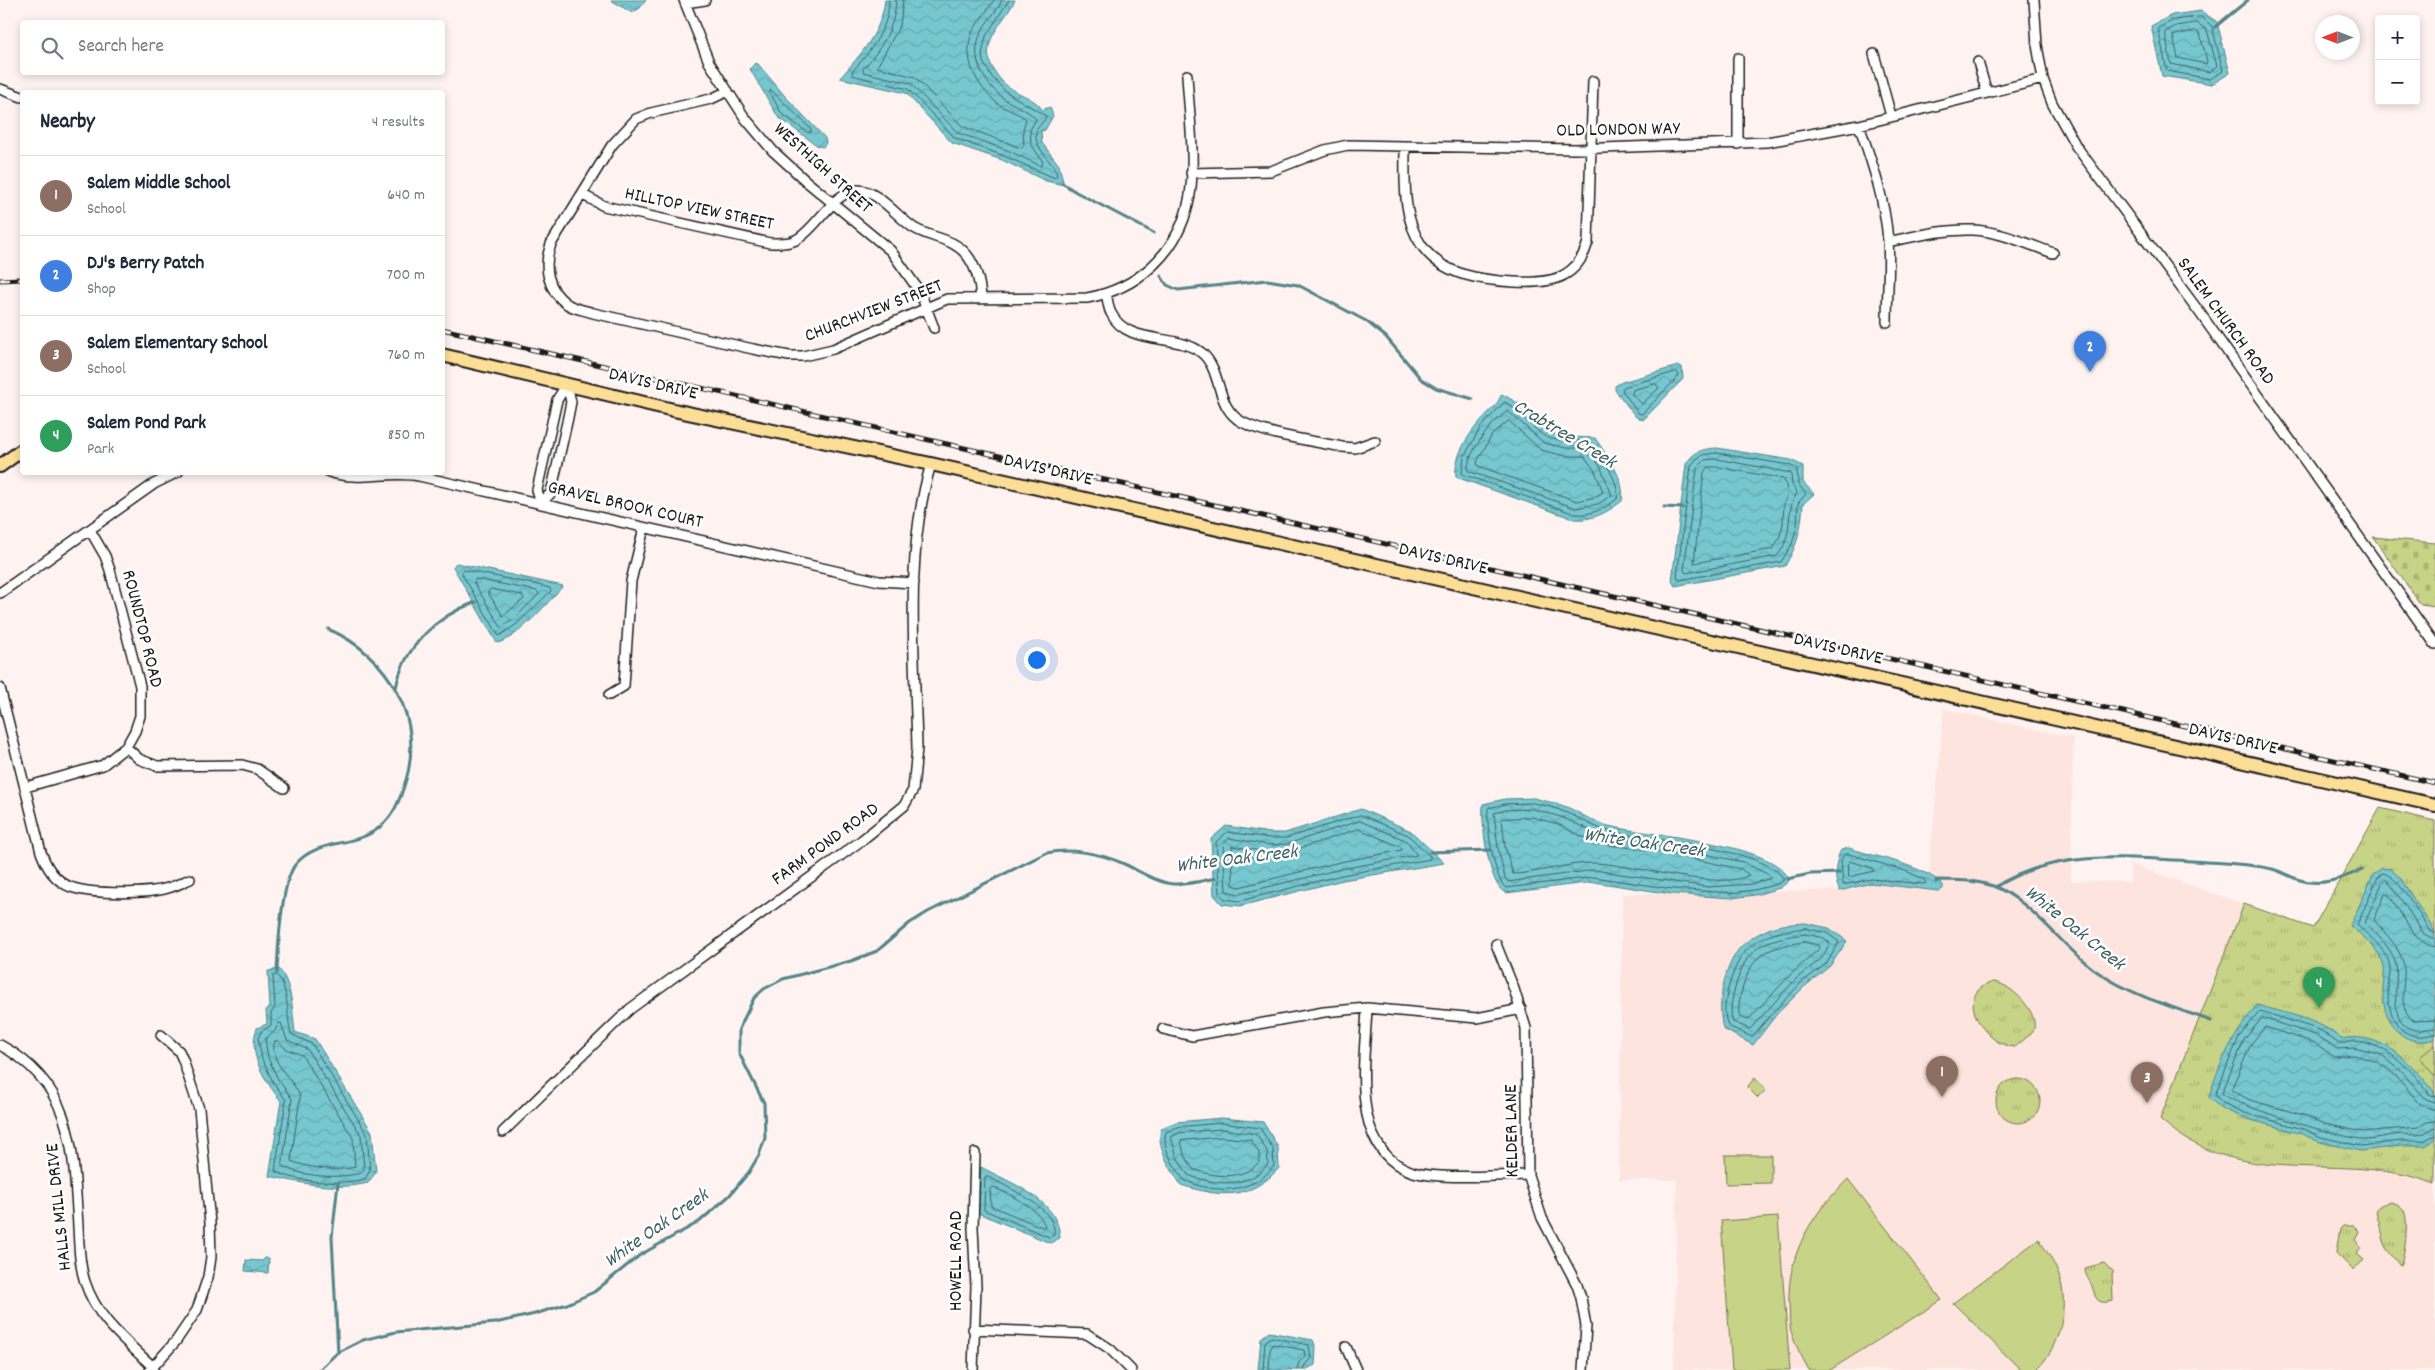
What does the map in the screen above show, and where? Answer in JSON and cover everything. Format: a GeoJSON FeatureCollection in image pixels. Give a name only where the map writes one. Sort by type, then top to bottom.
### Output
{"type":"FeatureCollection","features":[{"type":"Feature","properties":{"kind":"main road","name":"DAVIS DRIVE"},"geometry":{"type":"LineString","coordinates":[[445,356],[678,411],[930,464],[2435,805]]}},
{"type":"Feature","properties":{"kind":"main road"},"geometry":{"type":"LineString","coordinates":[[0,466],[20,451]]}},
{"type":"Feature","properties":{"kind":"street"},"geometry":{"type":"LineString","coordinates":[[684,1],[705,0]]}},
{"type":"Feature","properties":{"kind":"street","name":"SALEM CHURCH ROAD"},"geometry":{"type":"LineString","coordinates":[[2034,0],[2043,78],[2057,112],[2086,161],[2200,313],[2435,644]]}},
{"type":"Feature","properties":{"kind":"street","name":"WESTHIGH STREET"},"geometry":{"type":"LineString","coordinates":[[684,1],[709,62],[745,118],[773,151],[833,205],[891,251],[912,277],[934,328]]}},
{"type":"Feature","properties":{"kind":"street"},"geometry":{"type":"LineString","coordinates":[[1874,54],[1891,116]]}},
{"type":"Feature","properties":{"kind":"street"},"geometry":{"type":"LineString","coordinates":[[1738,58],[1738,144]]}},
{"type":"Feature","properties":{"kind":"street"},"geometry":{"type":"LineString","coordinates":[[1978,62],[1987,93]]}},
{"type":"Feature","properties":{"kind":"street","name":"CHURCHVIEW STREET"},"geometry":{"type":"LineString","coordinates":[[728,91],[711,99],[651,113],[636,119],[612,145],[548,253],[547,272],[549,281],[557,294],[568,305],[641,324],[789,356],[803,356],[833,349],[947,299],[1074,299],[1106,294],[1143,274],[1167,251],[1188,204],[1191,173],[1187,75]]}},
{"type":"Feature","properties":{"kind":"street","name":"OLD LONDON WAY"},"geometry":{"type":"LineString","coordinates":[[1191,173],[1271,170],[1325,150],[1348,145],[1590,149],[1633,145],[1767,142],[1859,124],[2043,78]]}},
{"type":"Feature","properties":{"kind":"street"},"geometry":{"type":"LineString","coordinates":[[1405,147],[1408,214],[1417,238],[1428,253],[1442,265],[1462,274],[1519,281],[1545,281],[1562,276],[1577,265],[1585,253],[1588,230],[1593,81]]}},
{"type":"Feature","properties":{"kind":"street"},"geometry":{"type":"LineString","coordinates":[[0,89],[20,96]]}},
{"type":"Feature","properties":{"kind":"street"},"geometry":{"type":"LineString","coordinates":[[1859,124],[1878,183],[1888,242],[1887,322]]}},
{"type":"Feature","properties":{"kind":"street","name":"HILLTOP VIEW STREET"},"geometry":{"type":"LineString","coordinates":[[582,195],[604,206],[770,243],[785,243],[799,238],[846,194],[858,190],[870,193],[914,228],[946,239],[956,245],[974,267],[980,283],[981,298]]}},
{"type":"Feature","properties":{"kind":"street"},"geometry":{"type":"LineString","coordinates":[[1888,242],[1944,231],[1974,230],[2004,236],[2053,253]]}},
{"type":"Feature","properties":{"kind":"street"},"geometry":{"type":"LineString","coordinates":[[1106,294],[1110,312],[1123,326],[1148,337],[1189,346],[1202,354],[1214,371],[1226,407],[1242,422],[1258,429],[1342,447],[1355,448],[1375,441]]}},
{"type":"Feature","properties":{"kind":"street"},"geometry":{"type":"LineString","coordinates":[[567,384],[571,402],[567,422],[551,493],[541,503],[537,490],[557,400],[567,384]]}},
{"type":"Feature","properties":{"kind":"street","name":"FARM POND ROAD"},"geometry":{"type":"LineString","coordinates":[[503,1132],[630,1009],[862,840],[904,806],[912,790],[917,748],[914,583],[919,520],[930,464]]}},
{"type":"Feature","properties":{"kind":"street"},"geometry":{"type":"LineString","coordinates":[[0,593],[154,484],[171,475]]}},
{"type":"Feature","properties":{"kind":"street","name":"GRAVEL BROOK COURT"},"geometry":{"type":"LineString","coordinates":[[342,475],[354,478],[394,475]]}},
{"type":"Feature","properties":{"kind":"street","name":"GRAVEL BROOK COURT"},"geometry":{"type":"LineString","coordinates":[[412,475],[879,581],[914,583]]}},
{"type":"Feature","properties":{"kind":"street"},"geometry":{"type":"LineString","coordinates":[[609,695],[624,686],[631,581],[644,528]]}},
{"type":"Feature","properties":{"kind":"street","name":"ROUNDTOP ROAD"},"geometry":{"type":"LineString","coordinates":[[26,786],[103,765],[126,747],[140,716],[142,703],[140,686],[110,570],[105,556],[90,530]]}},
{"type":"Feature","properties":{"kind":"street"},"geometry":{"type":"LineString","coordinates":[[0,688],[45,862],[50,871],[63,884],[81,890],[144,891],[167,889],[190,879]]}},
{"type":"Feature","properties":{"kind":"street"},"geometry":{"type":"LineString","coordinates":[[126,747],[139,759],[157,766],[242,766],[257,769],[284,788]]}},
{"type":"Feature","properties":{"kind":"street","name":"KELDER LANE"},"geometry":{"type":"LineString","coordinates":[[1496,944],[1521,1009],[1527,1039],[1528,1175],[1542,1218],[1581,1298],[1586,1326],[1583,1370]]}},
{"type":"Feature","properties":{"kind":"street"},"geometry":{"type":"LineString","coordinates":[[1367,1008],[1364,1073],[1367,1121],[1378,1144],[1386,1154],[1397,1164],[1413,1172],[1431,1175],[1528,1175]]}},
{"type":"Feature","properties":{"kind":"street"},"geometry":{"type":"LineString","coordinates":[[1163,1029],[1192,1036],[1324,1012],[1367,1008],[1477,1018],[1521,1009]]}},
{"type":"Feature","properties":{"kind":"street"},"geometry":{"type":"LineString","coordinates":[[151,1368],[176,1341],[196,1310],[208,1277],[211,1240],[199,1109],[184,1060],[179,1052],[161,1035]]}},
{"type":"Feature","properties":{"kind":"street","name":"HALLS MILL DRIVE"},"geometry":{"type":"LineString","coordinates":[[0,1045],[36,1072],[53,1094],[62,1112],[70,1136],[73,1155],[79,1243],[85,1281],[98,1312],[151,1368]]}},
{"type":"Feature","properties":{"kind":"street","name":"HOWELL ROAD"},"geometry":{"type":"LineString","coordinates":[[973,1370],[976,1287],[973,1228],[975,1153]]}},
{"type":"Feature","properties":{"kind":"street"},"geometry":{"type":"LineString","coordinates":[[973,1329],[1087,1334],[1110,1349],[1131,1370]]}},
{"type":"Feature","properties":{"kind":"street"},"geometry":{"type":"LineString","coordinates":[[1346,1347],[1356,1370]]}},
{"type":"Feature","properties":{"kind":"shaded area"},"geometry":{"type":"Polygon","coordinates":[[[1944,709],[2073,738],[2071,881],[2130,882],[2130,864],[2244,904],[2160,1119],[2198,1147],[2233,1160],[2257,1164],[2379,1169],[2435,1184],[2435,1370],[1674,1370],[1677,1180],[1619,1180],[1622,894],[1856,890],[1857,869],[1929,873],[1944,709]]]}},
{"type":"Feature","properties":{"kind":"green space"},"geometry":{"type":"Polygon","coordinates":[[[2373,537],[2435,543],[2435,607],[2421,605],[2373,537]]]}},
{"type":"Feature","properties":{"kind":"green space"},"geometry":{"type":"Polygon","coordinates":[[[2380,808],[2435,821],[2435,1184],[2399,1174],[2363,1169],[2258,1163],[2224,1156],[2192,1142],[2160,1119],[2244,904],[2313,928],[2380,808]]]}},
{"type":"Feature","properties":{"kind":"green space"},"geometry":{"type":"Polygon","coordinates":[[[1994,982],[2001,984],[2016,994],[2029,1008],[2033,1016],[2033,1032],[2015,1047],[2004,1045],[1993,1038],[1984,1029],[1973,1007],[1974,996],[1981,988],[1994,982]]]}},
{"type":"Feature","properties":{"kind":"green space"},"geometry":{"type":"Polygon","coordinates":[[[2435,1045],[2435,1077],[2420,1057],[2435,1045]]]}},
{"type":"Feature","properties":{"kind":"green space"},"geometry":{"type":"Polygon","coordinates":[[[1755,1078],[1766,1090],[1758,1098],[1747,1087],[1755,1078]]]}},
{"type":"Feature","properties":{"kind":"green space"},"geometry":{"type":"Polygon","coordinates":[[[2022,1079],[2034,1085],[2039,1093],[2039,1109],[2034,1117],[2026,1122],[2014,1123],[2002,1117],[1997,1109],[1996,1097],[2002,1085],[2010,1080],[2022,1079]]]}},
{"type":"Feature","properties":{"kind":"green space"},"geometry":{"type":"Polygon","coordinates":[[[1725,1155],[1771,1155],[1771,1183],[1726,1184],[1725,1155]]]}},
{"type":"Feature","properties":{"kind":"green space"},"geometry":{"type":"Polygon","coordinates":[[[1848,1179],[1942,1300],[1830,1370],[1809,1370],[1795,1344],[1790,1327],[1789,1285],[1792,1268],[1797,1251],[1813,1220],[1848,1179]]]}},
{"type":"Feature","properties":{"kind":"green space"},"geometry":{"type":"Polygon","coordinates":[[[2391,1202],[2402,1207],[2406,1222],[2406,1238],[2400,1266],[2386,1248],[2376,1212],[2383,1204],[2391,1202]]]}},
{"type":"Feature","properties":{"kind":"green space"},"geometry":{"type":"Polygon","coordinates":[[[1778,1217],[1790,1370],[1732,1370],[1721,1221],[1778,1217]]]}},
{"type":"Feature","properties":{"kind":"green space"},"geometry":{"type":"Polygon","coordinates":[[[2343,1226],[2354,1226],[2359,1231],[2355,1239],[2361,1248],[2357,1254],[2364,1260],[2353,1270],[2336,1253],[2340,1229],[2343,1226]]]}},
{"type":"Feature","properties":{"kind":"green space"},"geometry":{"type":"Polygon","coordinates":[[[2039,1239],[2059,1276],[2062,1288],[2063,1313],[2056,1339],[2044,1361],[2036,1370],[2021,1370],[1953,1303],[2039,1239]]]}},
{"type":"Feature","properties":{"kind":"green space"},"geometry":{"type":"Polygon","coordinates":[[[2104,1263],[2112,1271],[2113,1301],[2107,1302],[2096,1298],[2085,1271],[2085,1268],[2104,1263]]]}},
{"type":"Feature","properties":{"kind":"water"},"geometry":{"type":"Polygon","coordinates":[[[611,0],[646,0],[640,8],[632,13],[611,0]]]}},
{"type":"Feature","properties":{"kind":"water"},"geometry":{"type":"Polygon","coordinates":[[[885,0],[1015,0],[993,34],[988,52],[990,62],[997,75],[1007,86],[1035,102],[1042,110],[1050,107],[1053,116],[1045,130],[1041,131],[1042,143],[1059,165],[1064,185],[1046,181],[1002,160],[952,143],[906,93],[840,78],[875,33],[883,12],[885,0]]]}},
{"type":"Feature","properties":{"kind":"water"},"geometry":{"type":"Polygon","coordinates":[[[2201,11],[2217,22],[2230,73],[2212,84],[2162,76],[2151,26],[2172,15],[2201,11]]]}},
{"type":"Feature","properties":{"kind":"water"},"geometry":{"type":"Polygon","coordinates":[[[755,63],[758,64],[784,95],[825,138],[826,143],[823,147],[818,146],[778,117],[750,69],[755,63]]]}},
{"type":"Feature","properties":{"kind":"water"},"geometry":{"type":"Polygon","coordinates":[[[1678,366],[1682,367],[1683,379],[1643,420],[1636,417],[1615,390],[1615,386],[1622,382],[1678,366]]]}},
{"type":"Feature","properties":{"kind":"water"},"geometry":{"type":"Polygon","coordinates":[[[1502,394],[1521,405],[1548,432],[1567,437],[1595,438],[1618,476],[1621,484],[1622,501],[1600,515],[1587,519],[1574,519],[1456,477],[1458,457],[1462,448],[1480,421],[1497,404],[1502,394]]]}},
{"type":"Feature","properties":{"kind":"water"},"geometry":{"type":"Polygon","coordinates":[[[1717,448],[1791,460],[1803,466],[1803,482],[1814,494],[1803,504],[1798,536],[1785,566],[1675,586],[1672,581],[1686,464],[1692,456],[1699,452],[1717,448]]]}},
{"type":"Feature","properties":{"kind":"water"},"geometry":{"type":"Polygon","coordinates":[[[456,563],[563,586],[514,635],[497,643],[453,567],[456,563]]]}},
{"type":"Feature","properties":{"kind":"water"},"geometry":{"type":"Polygon","coordinates":[[[1534,798],[1567,807],[1605,825],[1706,842],[1761,857],[1780,868],[1789,881],[1780,888],[1755,895],[1732,898],[1672,894],[1594,882],[1506,893],[1500,888],[1490,867],[1483,824],[1483,804],[1505,799],[1534,798]]]}},
{"type":"Feature","properties":{"kind":"water"},"geometry":{"type":"Polygon","coordinates":[[[1361,809],[1411,831],[1444,863],[1343,880],[1240,906],[1222,904],[1214,895],[1211,839],[1226,826],[1270,833],[1285,833],[1361,809]]]}},
{"type":"Feature","properties":{"kind":"water"},"geometry":{"type":"Polygon","coordinates":[[[1849,848],[1899,862],[1924,872],[1943,885],[1943,889],[1938,891],[1871,883],[1840,891],[1836,881],[1837,859],[1841,850],[1849,848]]]}},
{"type":"Feature","properties":{"kind":"water"},"geometry":{"type":"Polygon","coordinates":[[[2382,868],[2391,869],[2401,879],[2435,932],[2435,1039],[2414,1040],[2398,1032],[2387,1016],[2384,1006],[2384,968],[2382,960],[2368,941],[2350,926],[2373,875],[2382,868]]]}},
{"type":"Feature","properties":{"kind":"water"},"geometry":{"type":"Polygon","coordinates":[[[1805,923],[1829,928],[1847,941],[1830,966],[1804,987],[1776,1015],[1753,1045],[1723,1029],[1721,998],[1725,977],[1733,957],[1739,949],[1746,942],[1771,928],[1805,923]]]}},
{"type":"Feature","properties":{"kind":"water"},"geometry":{"type":"Polygon","coordinates":[[[279,969],[287,983],[295,1032],[315,1039],[372,1132],[376,1172],[368,1183],[330,1186],[269,1176],[281,1101],[259,1067],[254,1048],[257,1028],[267,1024],[266,1010],[270,1007],[268,971],[279,969]]]}},
{"type":"Feature","properties":{"kind":"water"},"geometry":{"type":"Polygon","coordinates":[[[2257,1005],[2323,1026],[2341,1039],[2364,1038],[2375,1041],[2395,1052],[2413,1067],[2434,1092],[2435,1138],[2426,1146],[2401,1146],[2361,1151],[2320,1142],[2302,1134],[2244,1118],[2221,1108],[2209,1098],[2217,1073],[2241,1026],[2257,1005]]]}},
{"type":"Feature","properties":{"kind":"water"},"geometry":{"type":"Polygon","coordinates":[[[1222,1118],[1263,1122],[1278,1147],[1279,1168],[1268,1179],[1245,1191],[1221,1194],[1181,1185],[1162,1151],[1160,1143],[1161,1128],[1176,1122],[1222,1118]]]}},
{"type":"Feature","properties":{"kind":"water"},"geometry":{"type":"Polygon","coordinates":[[[981,1167],[1018,1186],[1042,1203],[1058,1224],[1060,1238],[1050,1243],[978,1213],[981,1167]]]}},
{"type":"Feature","properties":{"kind":"water"},"geometry":{"type":"Polygon","coordinates":[[[265,1258],[269,1258],[268,1273],[245,1271],[246,1260],[262,1261],[265,1258]]]}},
{"type":"Feature","properties":{"kind":"water"},"geometry":{"type":"Polygon","coordinates":[[[1269,1332],[1313,1340],[1316,1348],[1315,1365],[1305,1370],[1258,1370],[1261,1338],[1269,1332]]]}},
{"type":"Feature","properties":{"kind":"waterway"},"geometry":{"type":"LineString","coordinates":[[2215,27],[2248,0]]}},
{"type":"Feature","properties":{"kind":"waterway","name":"Crabtree Creek"},"geometry":{"type":"LineString","coordinates":[[1062,183],[1154,233]]}},
{"type":"Feature","properties":{"kind":"waterway","name":"Crabtree Creek"},"geometry":{"type":"LineString","coordinates":[[1161,276],[1167,285],[1178,290],[1267,280],[1298,285],[1366,321],[1386,337],[1421,379],[1436,388],[1473,399]]}},
{"type":"Feature","properties":{"kind":"waterway","name":"Crabtree Creek"},"geometry":{"type":"LineString","coordinates":[[1664,507],[1683,508]]}},
{"type":"Feature","properties":{"kind":"waterway"},"geometry":{"type":"LineString","coordinates":[[396,688],[406,659],[424,634],[448,615],[476,602]]}},
{"type":"Feature","properties":{"kind":"waterway"},"geometry":{"type":"LineString","coordinates":[[277,973],[283,901],[286,886],[295,865],[304,856],[314,851],[359,838],[370,834],[380,827],[389,818],[398,803],[410,762],[410,738],[406,715],[398,693],[385,673],[369,655],[350,641],[328,629]]}},
{"type":"Feature","properties":{"kind":"waterway","name":"White Oak Creek"},"geometry":{"type":"LineString","coordinates":[[1430,852],[1491,850]]}},
{"type":"Feature","properties":{"kind":"waterway","name":"White Oak Creek"},"geometry":{"type":"LineString","coordinates":[[319,1370],[337,1353],[363,1340],[396,1332],[495,1323],[535,1314],[567,1304],[594,1292],[640,1255],[699,1222],[729,1196],[749,1172],[759,1155],[765,1138],[764,1103],[739,1053],[739,1029],[754,998],[764,989],[783,979],[851,961],[877,951],[910,923],[928,912],[1046,853],[1075,851],[1094,854],[1122,863],[1166,883],[1189,883],[1215,878]]}},
{"type":"Feature","properties":{"kind":"waterway"},"geometry":{"type":"LineString","coordinates":[[1995,887],[2017,875],[2041,867],[2065,861],[2090,859],[2142,858],[2242,864],[2272,869],[2300,880],[2316,883],[2332,881],[2362,870]]}},
{"type":"Feature","properties":{"kind":"waterway","name":"White Oak Creek"},"geometry":{"type":"LineString","coordinates":[[1787,879],[1810,874],[1840,873]]}},
{"type":"Feature","properties":{"kind":"waterway","name":"White Oak Creek"},"geometry":{"type":"LineString","coordinates":[[1936,882],[1936,880],[1950,880],[1979,883],[1993,886],[2008,893],[2035,914],[2099,973],[2139,995],[2211,1021]]}},
{"type":"Feature","properties":{"kind":"waterway"},"geometry":{"type":"LineString","coordinates":[[338,1183],[332,1237],[338,1353]]}},
{"type":"Feature","properties":{"kind":"railway"},"geometry":{"type":"LineString","coordinates":[[0,280],[20,279]]}},
{"type":"Feature","properties":{"kind":"railway"},"geometry":{"type":"LineString","coordinates":[[445,330],[2435,783]]}},
{"type":"Feature","properties":{"kind":"place","name":"DJ's Berry Patch"},"geometry":{"type":"Point","coordinates":[2090,372]}},
{"type":"Feature","properties":{"kind":"place","name":"Salem Pond Park"},"geometry":{"type":"Point","coordinates":[2319,1008]}},
{"type":"Feature","properties":{"kind":"place","name":"Salem Middle School"},"geometry":{"type":"Point","coordinates":[1942,1097]}},
{"type":"Feature","properties":{"kind":"place","name":"Salem Elementary School"},"geometry":{"type":"Point","coordinates":[2147,1103]}}]}
